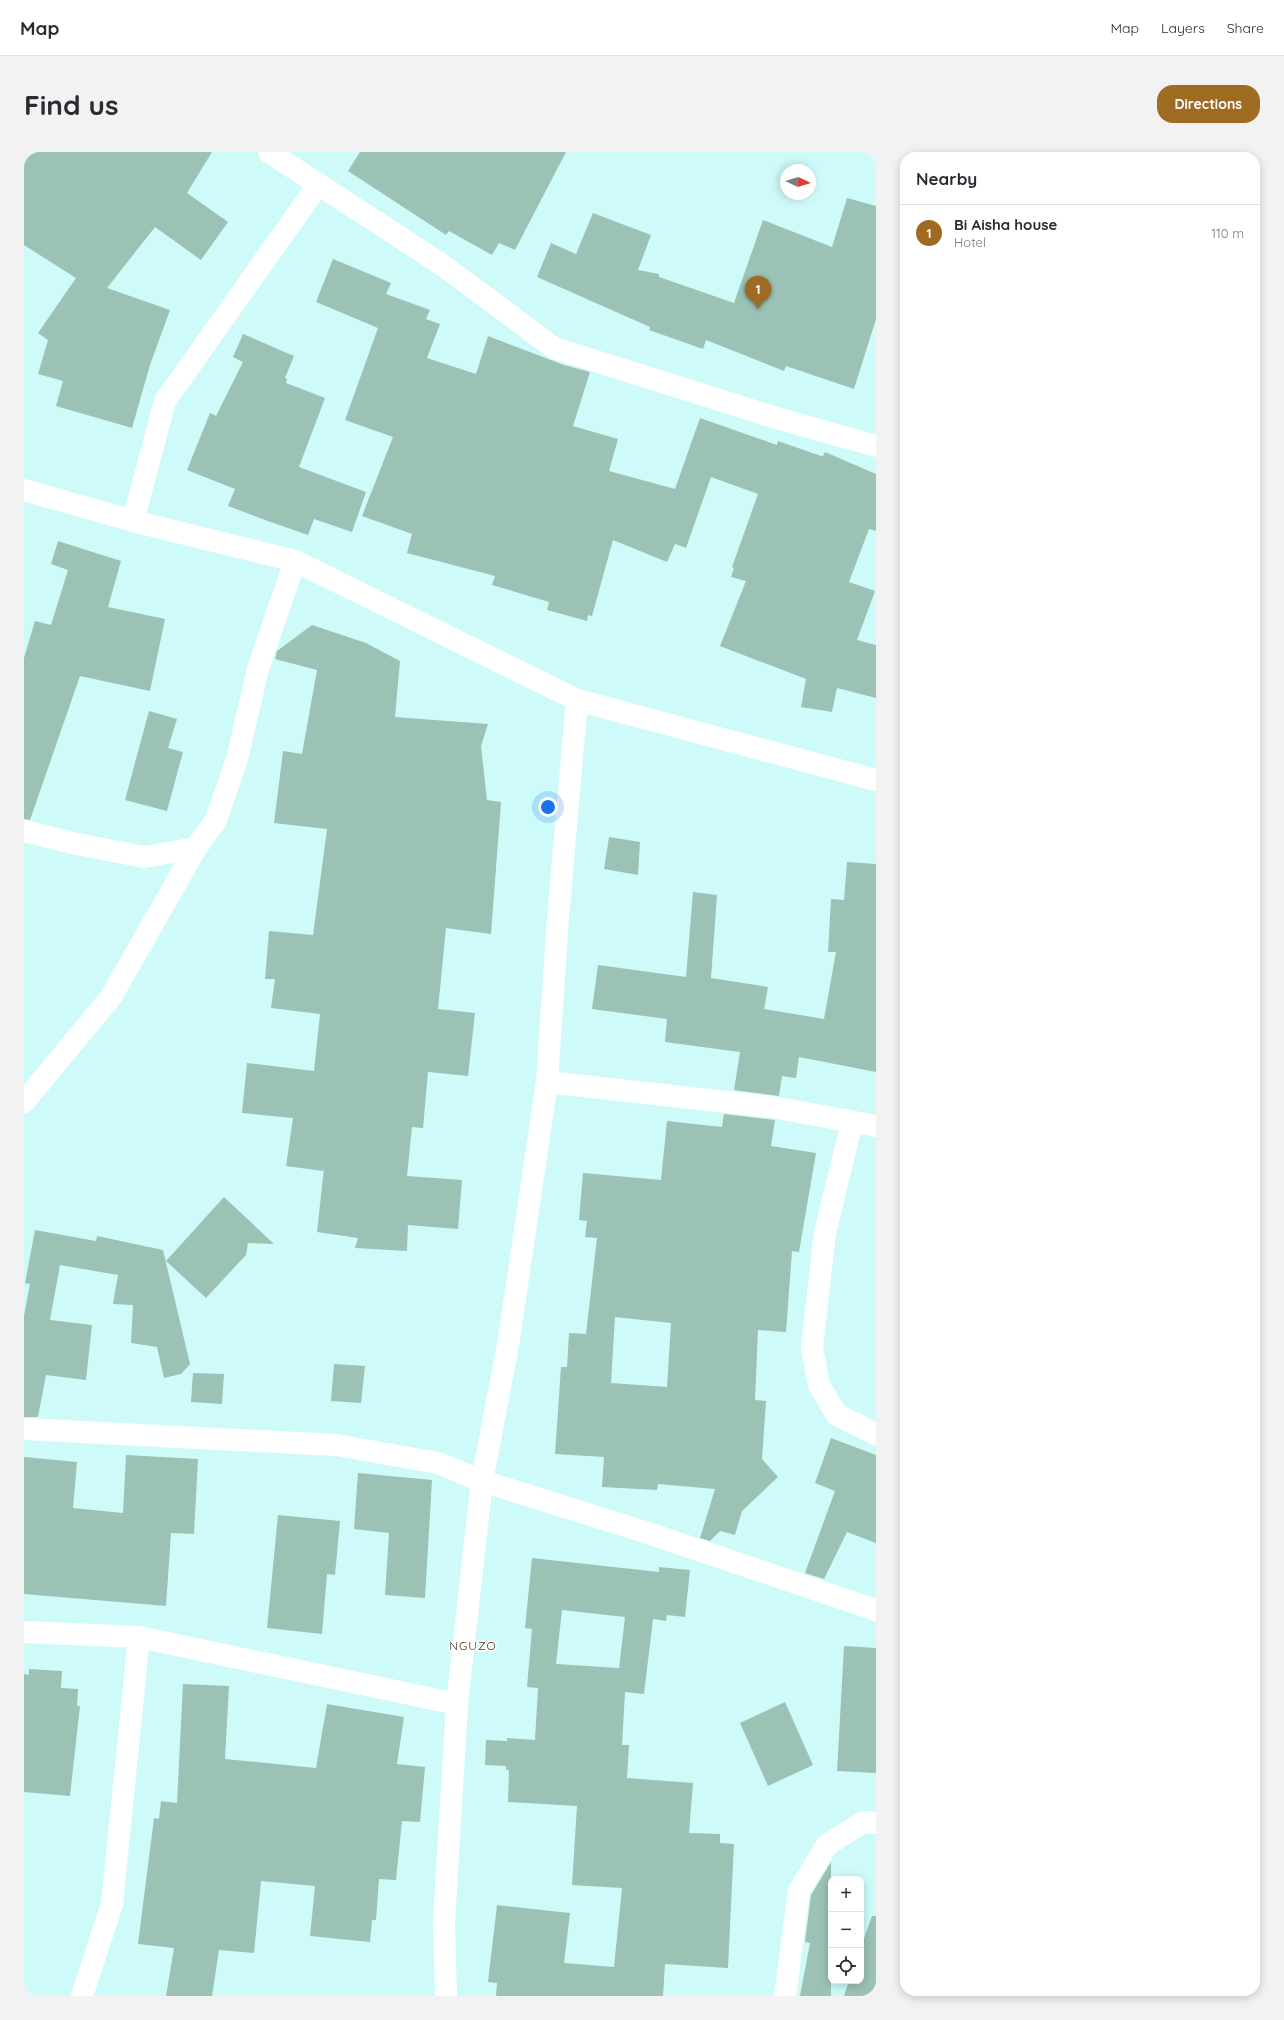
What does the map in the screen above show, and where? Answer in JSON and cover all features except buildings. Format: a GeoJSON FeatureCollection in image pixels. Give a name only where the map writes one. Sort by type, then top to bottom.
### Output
{"type":"FeatureCollection","features":[{"type":"Feature","properties":{"kind":"street"},"geometry":{"type":"LineString","coordinates":[[269,152],[318,186],[441,264],[554,348],[780,419],[876,446]]}},
{"type":"Feature","properties":{"kind":"street"},"geometry":{"type":"LineString","coordinates":[[133,521],[165,401],[318,186]]}},
{"type":"Feature","properties":{"kind":"street"},"geometry":{"type":"LineString","coordinates":[[24,490],[133,521],[295,561],[577,700],[876,780]]}},
{"type":"Feature","properties":{"kind":"street"},"geometry":{"type":"LineString","coordinates":[[24,1102],[111,997],[196,848],[216,820],[237,760],[258,669],[295,561]]}},
{"type":"Feature","properties":{"kind":"street"},"geometry":{"type":"LineString","coordinates":[[446,1996],[444,1922],[457,1704],[482,1481],[508,1345],[547,1082],[558,918],[577,700]]}},
{"type":"Feature","properties":{"kind":"street"},"geometry":{"type":"LineString","coordinates":[[24,831],[77,844],[144,857],[196,848]]}},
{"type":"Feature","properties":{"kind":"street"},"geometry":{"type":"LineString","coordinates":[[547,1082],[772,1107],[876,1126]]}},
{"type":"Feature","properties":{"kind":"street"},"geometry":{"type":"LineString","coordinates":[[852,1122],[825,1233],[812,1348],[819,1385],[837,1415],[876,1434]]}},
{"type":"Feature","properties":{"kind":"street"},"geometry":{"type":"LineString","coordinates":[[24,1429],[336,1445],[438,1463],[482,1481],[648,1533],[876,1610]]}},
{"type":"Feature","properties":{"kind":"street"},"geometry":{"type":"LineString","coordinates":[[24,1632],[139,1638],[457,1704]]}},
{"type":"Feature","properties":{"kind":"street"},"geometry":{"type":"LineString","coordinates":[[82,1996],[112,1904],[139,1638]]}},
{"type":"Feature","properties":{"kind":"street"},"geometry":{"type":"LineString","coordinates":[[785,1996],[799,1891],[827,1845],[864,1822],[876,1823]]}},
{"type":"Feature","properties":{"kind":"place","name":"Bi Aisha house"},"geometry":{"type":"Point","coordinates":[758,309]}},
{"type":"Feature","properties":{"kind":"district","name":"NGUZO"},"geometry":{"type":"Point","coordinates":[473,1646]}}]}
